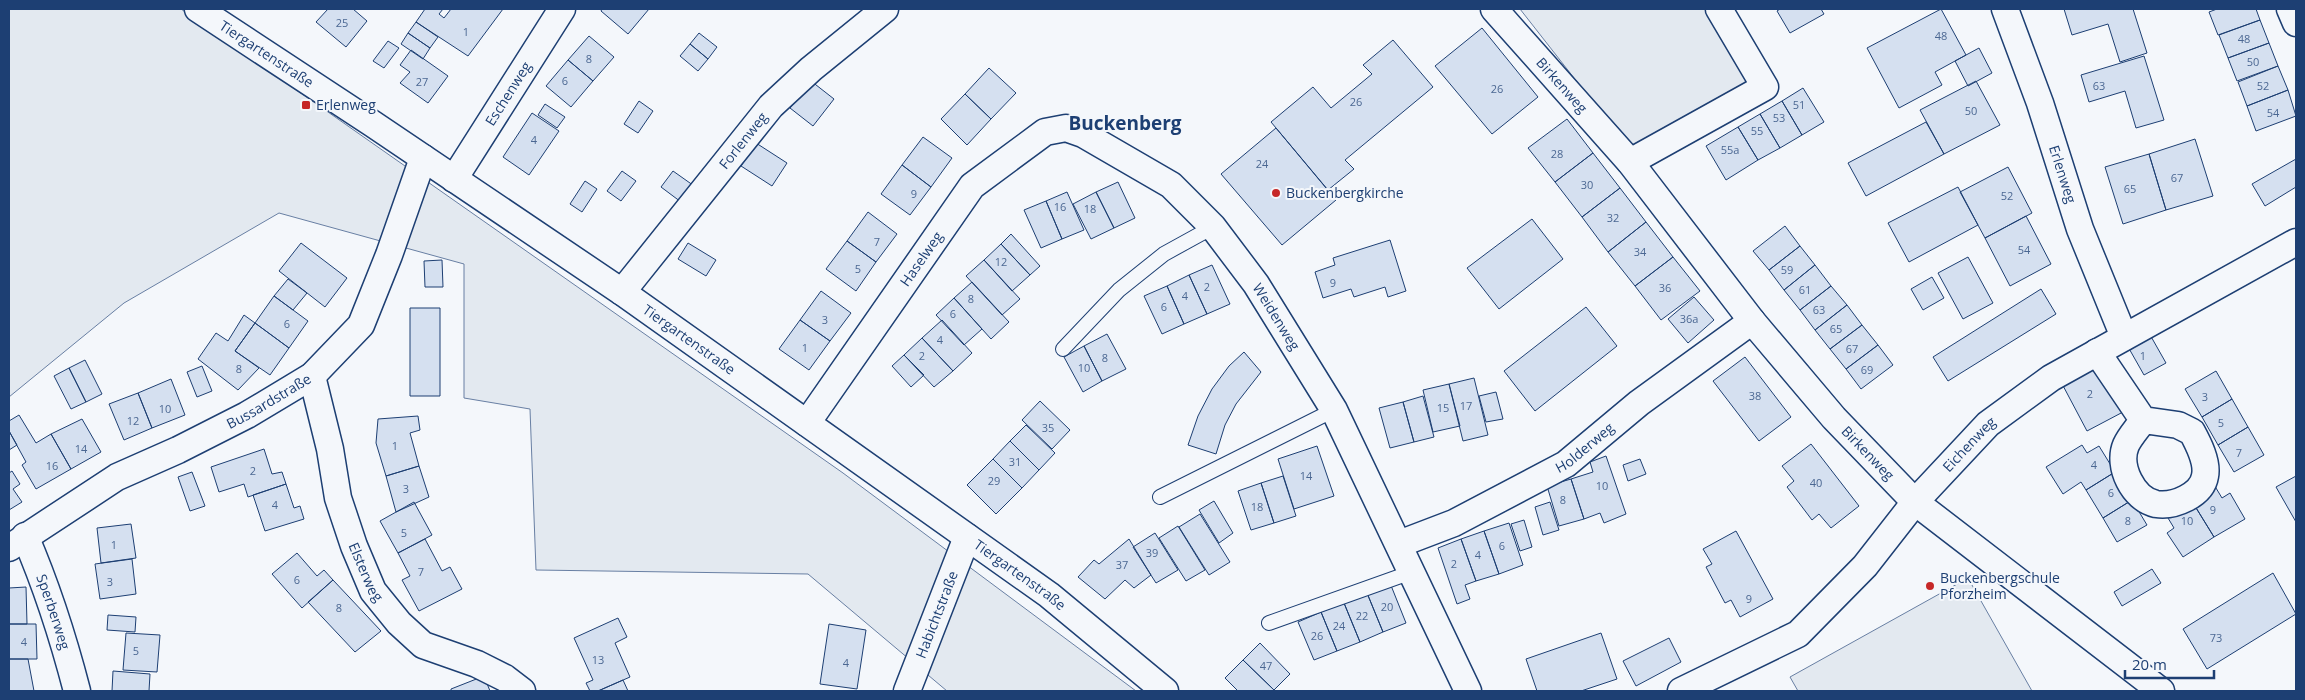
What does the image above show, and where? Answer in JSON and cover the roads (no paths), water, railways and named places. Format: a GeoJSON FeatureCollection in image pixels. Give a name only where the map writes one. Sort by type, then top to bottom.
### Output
{"type":"FeatureCollection","features":[{"type":"Feature","properties":{"kind":"street","name":"Tiergartenstraße"},"geometry":{"type":"LineString","coordinates":[[198,9],[622,292],[1049,595],[1165,691]]}},
{"type":"Feature","properties":{"kind":"street","name":"Eschenweg"},"geometry":{"type":"LineString","coordinates":[[454,179],[562,9]]}},
{"type":"Feature","properties":{"kind":"street","name":"Forlenweg"},"geometry":{"type":"LineString","coordinates":[[622,292],[771,106],[811,69],[885,9]]}},
{"type":"Feature","properties":{"kind":"street","name":"Birkenweg"},"geometry":{"type":"LineString","coordinates":[[1494,9],[1630,162],[1752,321],[1834,418],[1915,502],[2161,691]]}},
{"type":"Feature","properties":{"kind":"street"},"geometry":{"type":"LineString","coordinates":[[1630,162],[1765,87],[1719,9]]}},
{"type":"Feature","properties":{"kind":"street","name":"Erlenweg"},"geometry":{"type":"LineString","coordinates":[[2005,9],[2040,104],[2080,229],[2124,337]]}},
{"type":"Feature","properties":{"kind":"street"},"geometry":{"type":"LineString","coordinates":[[2290,9],[2296,23]]}},
{"type":"Feature","properties":{"kind":"street","name":"Weidenweg"},"geometry":{"type":"LineString","coordinates":[[1066,128],[1113,150],[1171,185],[1213,227],[1256,284],[1334,410],[1468,691]]}},
{"type":"Feature","properties":{"kind":"street","name":"Haselweg"},"geometry":{"type":"LineString","coordinates":[[806,424],[972,186],[1045,132],[1066,128]]}},
{"type":"Feature","properties":{"kind":"street","name":"Bussardstraße"},"geometry":{"type":"LineString","coordinates":[[17,542],[117,477],[178,450],[247,415],[312,376],[361,325],[389,255],[423,158]]}},
{"type":"Feature","properties":{"kind":"street","name":"Eichenweg"},"geometry":{"type":"LineString","coordinates":[[1681,691],[1798,634],[1865,566],[1915,502],[1988,424],[2051,378],[2296,242]]}},
{"type":"Feature","properties":{"kind":"street","name":"Holderweg"},"geometry":{"type":"LineString","coordinates":[[1399,544],[1454,523],[1566,464],[1639,403],[1752,321]]}},
{"type":"Feature","properties":{"kind":"street"},"geometry":{"type":"LineString","coordinates":[[2097,352],[2143,420]]}},
{"type":"Feature","properties":{"kind":"street","name":"Elsterweg"},"geometry":{"type":"LineString","coordinates":[[312,376],[330,449],[338,498],[354,546],[374,591],[399,623],[423,645],[477,664],[505,678],[522,691]]}},
{"type":"Feature","properties":{"kind":"street","name":"Habichtstraße"},"geometry":{"type":"LineString","coordinates":[[906,691],[967,537]]}},
{"type":"Feature","properties":{"kind":"street","name":"Sperberweg"},"geometry":{"type":"LineString","coordinates":[[17,542],[45,583],[60,625],[77,691]]}},
{"type":"Feature","properties":{"kind":"lane"},"geometry":{"type":"LineString","coordinates":[[1063,349],[1126,284],[1164,254],[1213,227]]}},
{"type":"Feature","properties":{"kind":"lane"},"geometry":{"type":"LineString","coordinates":[[1160,497],[1334,410]]}},
{"type":"Feature","properties":{"kind":"lane"},"geometry":{"type":"LineString","coordinates":[[1269,623],[1412,572]]}},
{"type":"Feature","properties":{"kind":"place","name":"Erlenweg"},"geometry":{"type":"Point","coordinates":[306,105]}},
{"type":"Feature","properties":{"kind":"place","name":"Buckenbergkirche"},"geometry":{"type":"Point","coordinates":[1276,193]}},
{"type":"Feature","properties":{"kind":"place","name":"Buckenbergschule Pforzheim"},"geometry":{"type":"Point","coordinates":[1930,586]}},
{"type":"Feature","properties":{"kind":"district","name":"Buckenberg"},"geometry":{"type":"Point","coordinates":[1125,123]}}]}
